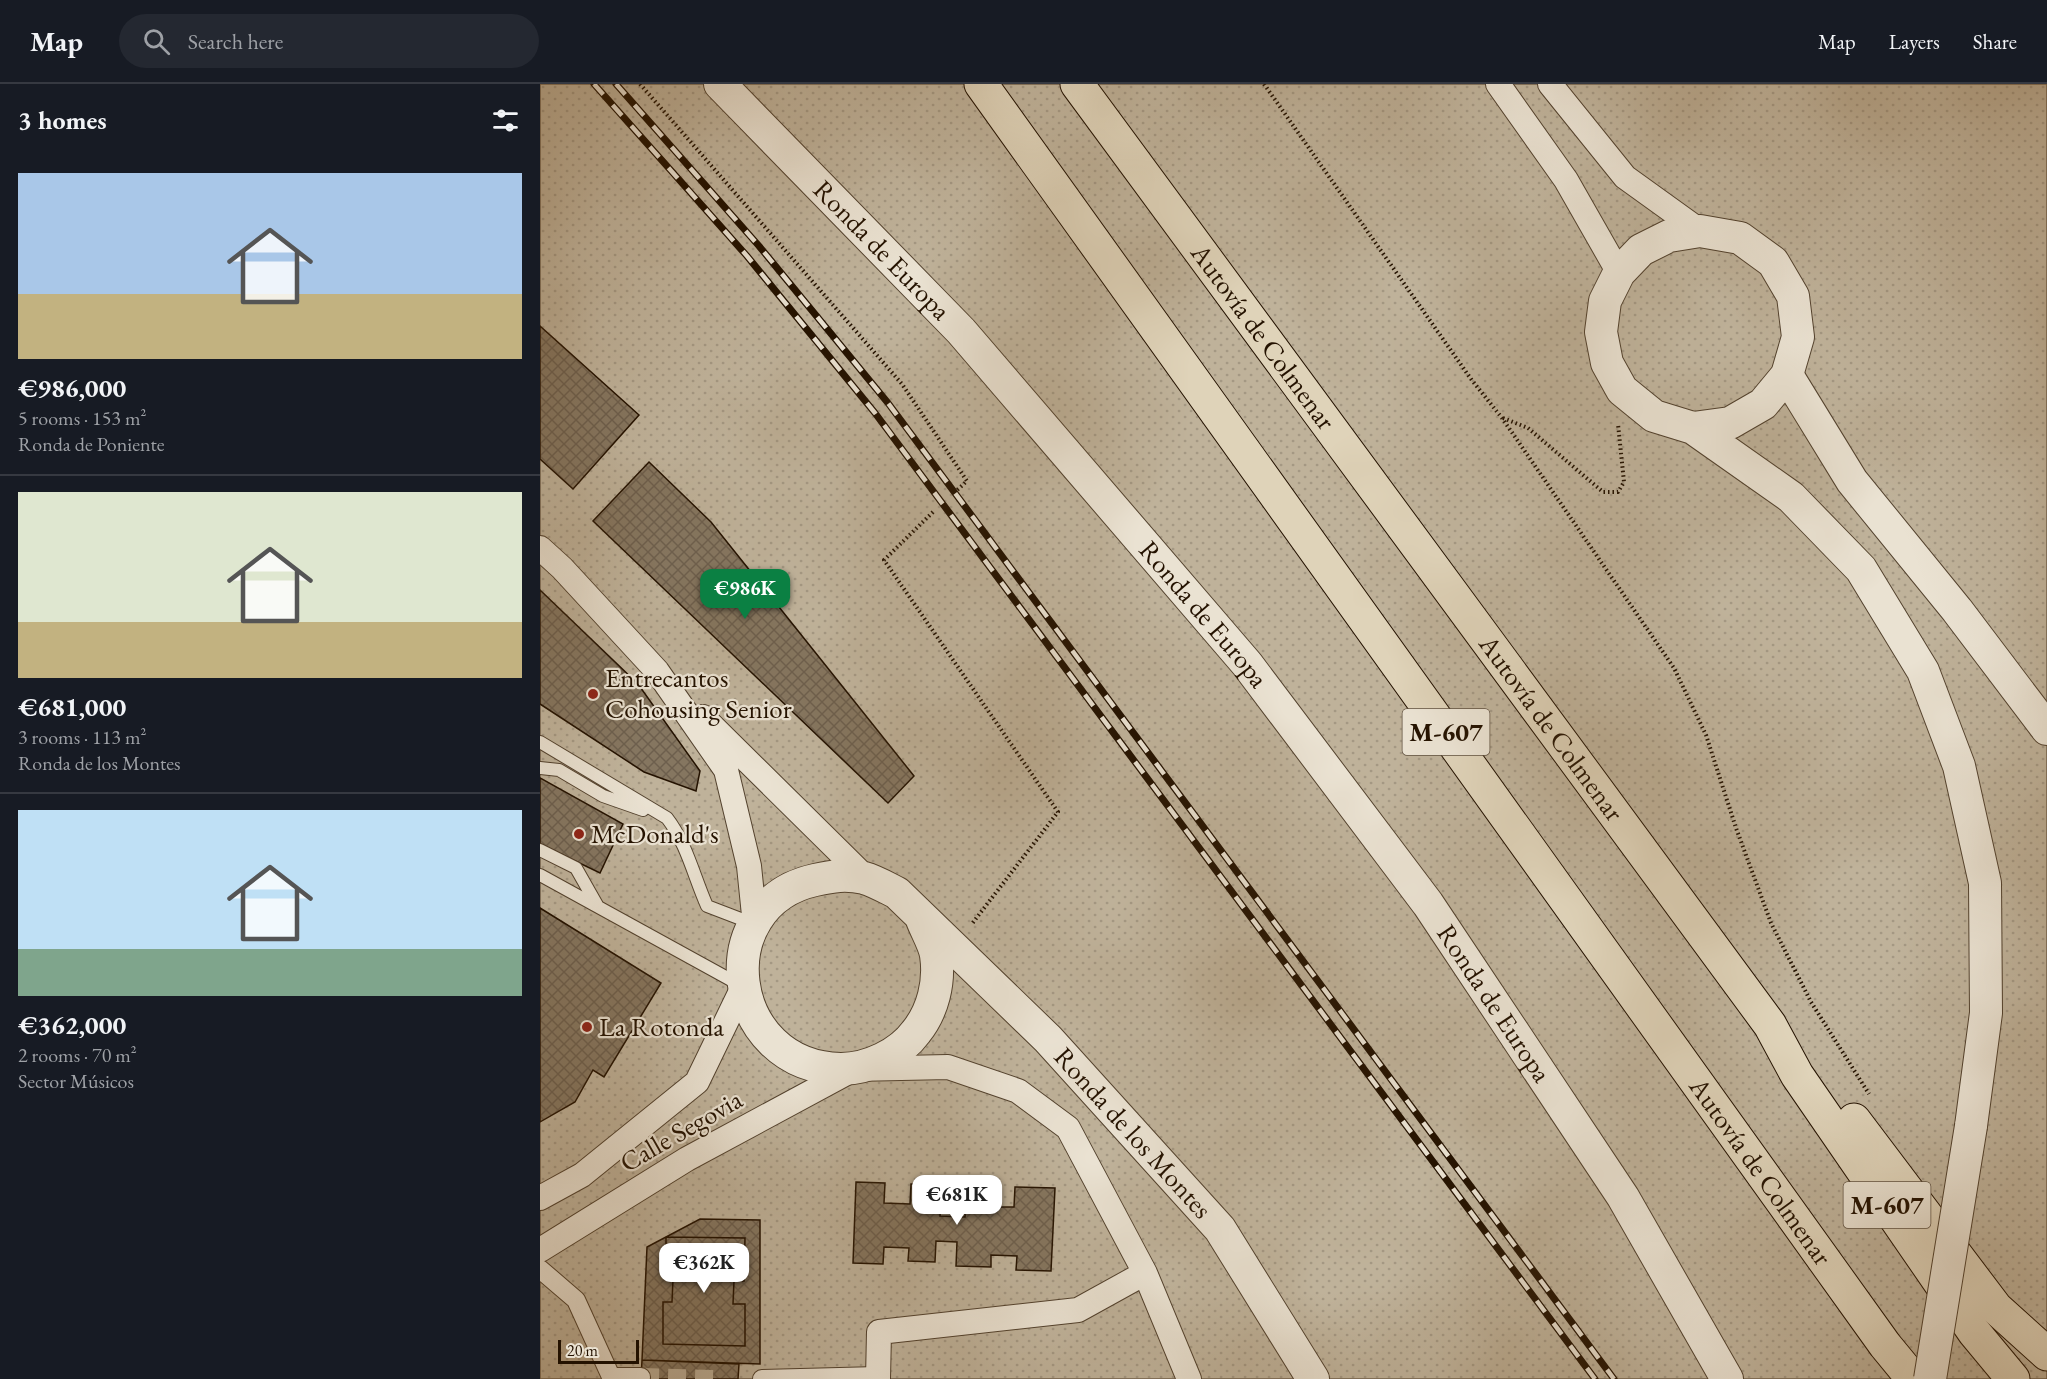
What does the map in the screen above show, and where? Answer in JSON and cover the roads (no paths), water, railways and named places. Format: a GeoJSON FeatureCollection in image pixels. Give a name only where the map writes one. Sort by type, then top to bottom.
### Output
{"type":"FeatureCollection","features":[{"type":"Feature","properties":{"kind":"highway","name":"Autovía de Colmenar"},"geometry":{"type":"LineString","coordinates":[[981,84],[1858,1306],[1913,1379]]}},
{"type":"Feature","properties":{"kind":"highway","name":"Autovía de Colmenar"},"geometry":{"type":"LineString","coordinates":[[1077,84],[1770,1025],[1804,1085],[1974,1332],[2013,1379]]}},
{"type":"Feature","properties":{"kind":"highway"},"geometry":{"type":"LineString","coordinates":[[1770,1025],[1811,1059],[1905,1190],[1996,1308],[2047,1354]]}},
{"type":"Feature","properties":{"kind":"street","name":"Ronda de Europa"},"geometry":{"type":"LineString","coordinates":[[720,84],[960,331],[1247,664],[1428,904],[1623,1197],[1726,1379]]}},
{"type":"Feature","properties":{"kind":"street"},"geometry":{"type":"LineString","coordinates":[[1498,84],[1566,180],[1619,273]]}},
{"type":"Feature","properties":{"kind":"street"},"geometry":{"type":"LineString","coordinates":[[1550,84],[1625,177],[1700,231]]}},
{"type":"Feature","properties":{"kind":"street"},"geometry":{"type":"LineString","coordinates":[[1693,428],[1730,423],[1763,404],[1787,375],[1798,337],[1793,296],[1773,262],[1740,238],[1700,231],[1669,236],[1641,250],[1619,273],[1605,301],[1601,332],[1607,363],[1622,390],[1654,416],[1693,428],[1791,497],[1861,569],[1923,671],[1959,766],[1985,883],[1986,1013],[1971,1126],[1930,1379]]}},
{"type":"Feature","properties":{"kind":"street"},"geometry":{"type":"LineString","coordinates":[[1787,375],[1852,481],[1958,610],[2046,731]]}},
{"type":"Feature","properties":{"kind":"street"},"geometry":{"type":"LineString","coordinates":[[540,548],[562,568],[657,671],[867,879]]}},
{"type":"Feature","properties":{"kind":"street"},"geometry":{"type":"LineString","coordinates":[[657,671],[726,770],[749,866],[755,925]]}},
{"type":"Feature","properties":{"kind":"street"},"geometry":{"type":"LineString","coordinates":[[840,875],[867,879],[897,893],[921,917],[936,954],[936,987],[928,1015],[915,1034],[888,1056],[854,1069],[824,1068],[798,1061],[774,1045],[754,1019],[743,987],[743,961],[755,925],[775,899],[800,884],[840,875]]}},
{"type":"Feature","properties":{"kind":"street","name":"Ronda de los Montes"},"geometry":{"type":"LineString","coordinates":[[921,917],[1048,1039],[1220,1229],[1313,1379]]}},
{"type":"Feature","properties":{"kind":"street","name":"Calle Segovia"},"geometry":{"type":"LineString","coordinates":[[540,1198],[582,1175],[697,1082],[743,987]]}},
{"type":"Feature","properties":{"kind":"street","name":"Ronda de los Montes"},"geometry":{"type":"LineString","coordinates":[[854,1069],[948,1066],[1018,1091],[1068,1128],[1145,1273],[1189,1379]]}},
{"type":"Feature","properties":{"kind":"street","name":"Calle Segovia"},"geometry":{"type":"LineString","coordinates":[[540,1250],[687,1159],[854,1069]]}},
{"type":"Feature","properties":{"kind":"street"},"geometry":{"type":"LineString","coordinates":[[540,1269],[576,1300],[612,1378],[641,1377]]}},
{"type":"Feature","properties":{"kind":"street"},"geometry":{"type":"LineString","coordinates":[[762,1379],[878,1378],[879,1332],[1078,1310],[1145,1273]]}},
{"type":"Feature","properties":{"kind":"lane"},"geometry":{"type":"LineString","coordinates":[[540,742],[666,819],[681,836],[693,874],[707,906],[755,925]]}},
{"type":"Feature","properties":{"kind":"lane"},"geometry":{"type":"LineString","coordinates":[[540,768],[559,770],[603,796],[666,819]]}},
{"type":"Feature","properties":{"kind":"lane"},"geometry":{"type":"LineString","coordinates":[[540,850],[576,868],[597,905]]}},
{"type":"Feature","properties":{"kind":"lane"},"geometry":{"type":"LineString","coordinates":[[540,875],[743,987]]}},
{"type":"Feature","properties":{"kind":"tunnel"},"geometry":{"type":"LineString","coordinates":[[641,1377],[714,1379]]}},
{"type":"Feature","properties":{"kind":"railway"},"geometry":{"type":"LineString","coordinates":[[594,84],[747,256],[875,413],[1595,1379]]}},
{"type":"Feature","properties":{"kind":"railway"},"geometry":{"type":"LineString","coordinates":[[616,84],[759,246],[888,403],[1614,1379]]}},
{"type":"Feature","properties":{"kind":"place","name":"Entrecantos Cohousing Senior"},"geometry":{"type":"Point","coordinates":[593,694]}},
{"type":"Feature","properties":{"kind":"place","name":"McDonald's"},"geometry":{"type":"Point","coordinates":[579,834]}},
{"type":"Feature","properties":{"kind":"place","name":"La Rotonda"},"geometry":{"type":"Point","coordinates":[587,1027]}}]}
